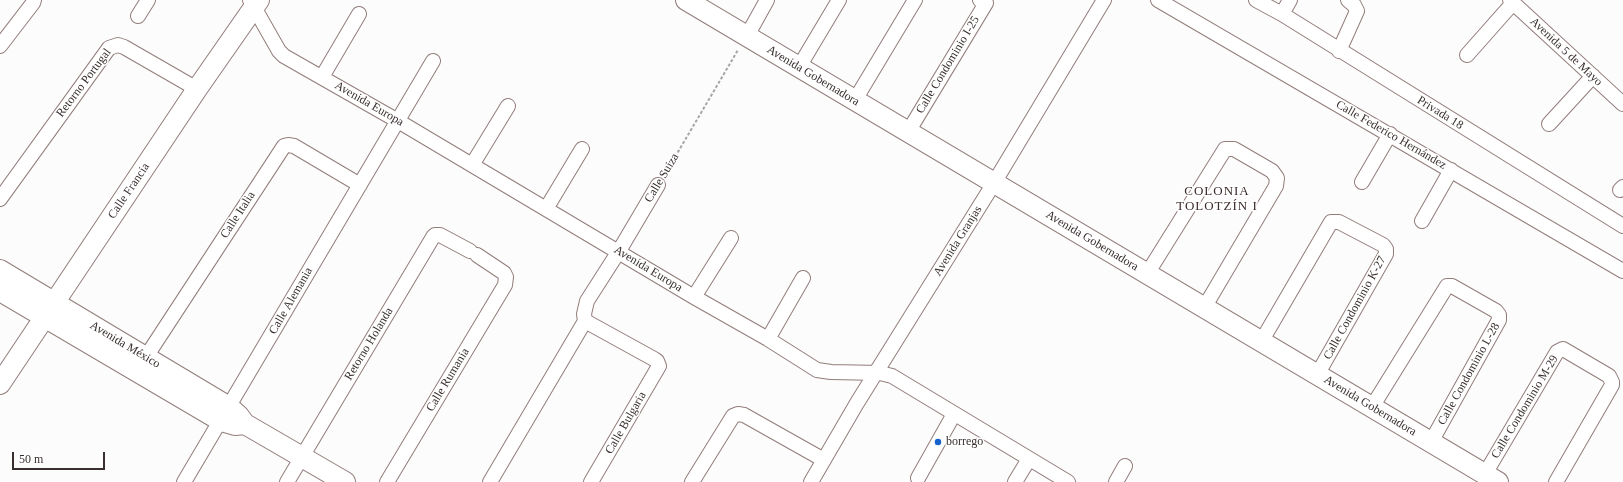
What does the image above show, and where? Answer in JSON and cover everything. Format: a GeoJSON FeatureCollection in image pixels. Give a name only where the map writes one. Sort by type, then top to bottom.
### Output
{"type":"FeatureCollection","features":[{"type":"Feature","properties":{"kind":"street"},"geometry":{"type":"LineString","coordinates":[[0,46],[34,0]]}},
{"type":"Feature","properties":{"kind":"street"},"geometry":{"type":"LineString","coordinates":[[138,16],[148,0]]}},
{"type":"Feature","properties":{"kind":"street","name":"Avenida Gobernadora"},"geometry":{"type":"LineString","coordinates":[[686,0],[1491,478]]}},
{"type":"Feature","properties":{"kind":"street"},"geometry":{"type":"LineString","coordinates":[[747,36],[767,0]]}},
{"type":"Feature","properties":{"kind":"street"},"geometry":{"type":"LineString","coordinates":[[799,67],[839,0]]}},
{"type":"Feature","properties":{"kind":"street"},"geometry":{"type":"LineString","coordinates":[[854,100],[915,0]]}},
{"type":"Feature","properties":{"kind":"street","name":"Calle Condominio I-25"},"geometry":{"type":"LineString","coordinates":[[908,132],[986,3],[980,0]]}},
{"type":"Feature","properties":{"kind":"street","name":"Avenida Granjas"},"geometry":{"type":"LineString","coordinates":[[811,482],[1104,0]]}},
{"type":"Feature","properties":{"kind":"street","name":"Calle Federico Hernández"},"geometry":{"type":"LineString","coordinates":[[1158,0],[1623,271]]}},
{"type":"Feature","properties":{"kind":"street","name":"Privada 18"},"geometry":{"type":"LineString","coordinates":[[1256,0],[1282,14],[1339,51],[1623,226]]}},
{"type":"Feature","properties":{"kind":"street"},"geometry":{"type":"LineString","coordinates":[[1282,14],[1290,0]]}},
{"type":"Feature","properties":{"kind":"street"},"geometry":{"type":"LineString","coordinates":[[1339,51],[1357,11],[1354,5],[1348,0]]}},
{"type":"Feature","properties":{"kind":"street"},"geometry":{"type":"LineString","coordinates":[[1466,55],[1512,2]]}},
{"type":"Feature","properties":{"kind":"street","name":"Avenida 5 de Mayo"},"geometry":{"type":"LineString","coordinates":[[1512,2],[1623,104]]}},
{"type":"Feature","properties":{"kind":"street","name":"Avenida Europa"},"geometry":{"type":"LineString","coordinates":[[254,3],[281,54],[398,121],[822,372],[876,373],[892,376],[1068,482]]}},
{"type":"Feature","properties":{"kind":"street","name":"Calle Francia"},"geometry":{"type":"LineString","coordinates":[[0,384],[254,3]]}},
{"type":"Feature","properties":{"kind":"street"},"geometry":{"type":"LineString","coordinates":[[322,77],[359,14]]}},
{"type":"Feature","properties":{"kind":"street","name":"Retorno Portugal"},"geometry":{"type":"LineString","coordinates":[[0,199],[109,48],[118,45],[124,47],[197,89]]}},
{"type":"Feature","properties":{"kind":"street","name":"Calle Alemania"},"geometry":{"type":"LineString","coordinates":[[184,482],[433,61]]}},
{"type":"Feature","properties":{"kind":"street"},"geometry":{"type":"LineString","coordinates":[[1549,124],[1593,76]]}},
{"type":"Feature","properties":{"kind":"street"},"geometry":{"type":"LineString","coordinates":[[472,165],[508,106]]}},
{"type":"Feature","properties":{"kind":"street"},"geometry":{"type":"LineString","coordinates":[[1362,182],[1390,134]]}},
{"type":"Feature","properties":{"kind":"street","name":"Calle Italia"},"geometry":{"type":"LineString","coordinates":[[146,357],[284,146],[294,146],[360,185]]}},
{"type":"Feature","properties":{"kind":"street"},"geometry":{"type":"LineString","coordinates":[[1147,274],[1223,151],[1228,148],[1234,149],[1272,171],[1277,178],[1276,186],[1204,308]]}},
{"type":"Feature","properties":{"kind":"street"},"geometry":{"type":"LineString","coordinates":[[546,209],[582,150]]}},
{"type":"Feature","properties":{"kind":"street"},"geometry":{"type":"LineString","coordinates":[[1422,221],[1451,170]]}},
{"type":"Feature","properties":{"kind":"street","name":"Calle Suiza"},"geometry":{"type":"LineString","coordinates":[[586,321],[584,314],[586,301],[619,252],[658,185]]}},
{"type":"Feature","properties":{"kind":"street","name":"Calle Condominio K-27"},"geometry":{"type":"LineString","coordinates":[[1262,342],[1331,222],[1339,222],[1383,245],[1386,249],[1386,254],[1317,375]]}},
{"type":"Feature","properties":{"kind":"street","name":"Retorno Holanda"},"geometry":{"type":"LineString","coordinates":[[287,482],[433,237],[437,234],[473,253],[499,269],[506,277]]}},
{"type":"Feature","properties":{"kind":"street"},"geometry":{"type":"LineString","coordinates":[[694,297],[731,238]]}},
{"type":"Feature","properties":{"kind":"street","name":"Avenida México"},"geometry":{"type":"LineString","coordinates":[[0,270],[49,310],[225,414]]}},
{"type":"Feature","properties":{"kind":"street","name":"Calle Rumania"},"geometry":{"type":"LineString","coordinates":[[387,482],[505,285],[506,277]]}},
{"type":"Feature","properties":{"kind":"street"},"geometry":{"type":"LineString","coordinates":[[768,339],[802,278]]}},
{"type":"Feature","properties":{"kind":"street","name":"Calle Condominio L-28"},"geometry":{"type":"LineString","coordinates":[[1372,407],[1447,286],[1452,286],[1496,311],[1499,315],[1499,320],[1431,442]]}},
{"type":"Feature","properties":{"kind":"street","name":"Avenida México"},"geometry":{"type":"LineString","coordinates":[[0,291],[49,310],[146,357],[225,414],[235,425],[245,424],[345,482]]}},
{"type":"Feature","properties":{"kind":"street"},"geometry":{"type":"LineString","coordinates":[[490,482],[586,321]]}},
{"type":"Feature","properties":{"kind":"street","name":"Calle Bulgaria"},"geometry":{"type":"LineString","coordinates":[[586,321],[654,359],[658,364],[657,370],[591,482]]}},
{"type":"Feature","properties":{"kind":"street","name":"Calle Condominio M-29"},"geometry":{"type":"LineString","coordinates":[[1491,478],[1557,352],[1563,350],[1609,376],[1612,382],[1556,482]]}},
{"type":"Feature","properties":{"kind":"street"},"geometry":{"type":"LineString","coordinates":[[692,482],[733,416],[738,414],[744,415],[824,460]]}},
{"type":"Feature","properties":{"kind":"street"},"geometry":{"type":"LineString","coordinates":[[918,478],[954,414]]}},
{"type":"Feature","properties":{"kind":"street"},"geometry":{"type":"LineString","coordinates":[[1015,482],[1029,459]]}},
{"type":"Feature","properties":{"kind":"street"},"geometry":{"type":"LineString","coordinates":[[1116,482],[1125,466]]}},
{"type":"Feature","properties":{"kind":"path","name":"Calle Suiza"},"geometry":{"type":"LineString","coordinates":[[658,185],[747,36]]}},
{"type":"Feature","properties":{"kind":"place","name":"borrego"},"geometry":{"type":"Point","coordinates":[938,442]}},
{"type":"Feature","properties":{"kind":"district","name":"COLONIA TOLOTZÍN I"},"geometry":{"type":"Point","coordinates":[1217,200]}}]}
